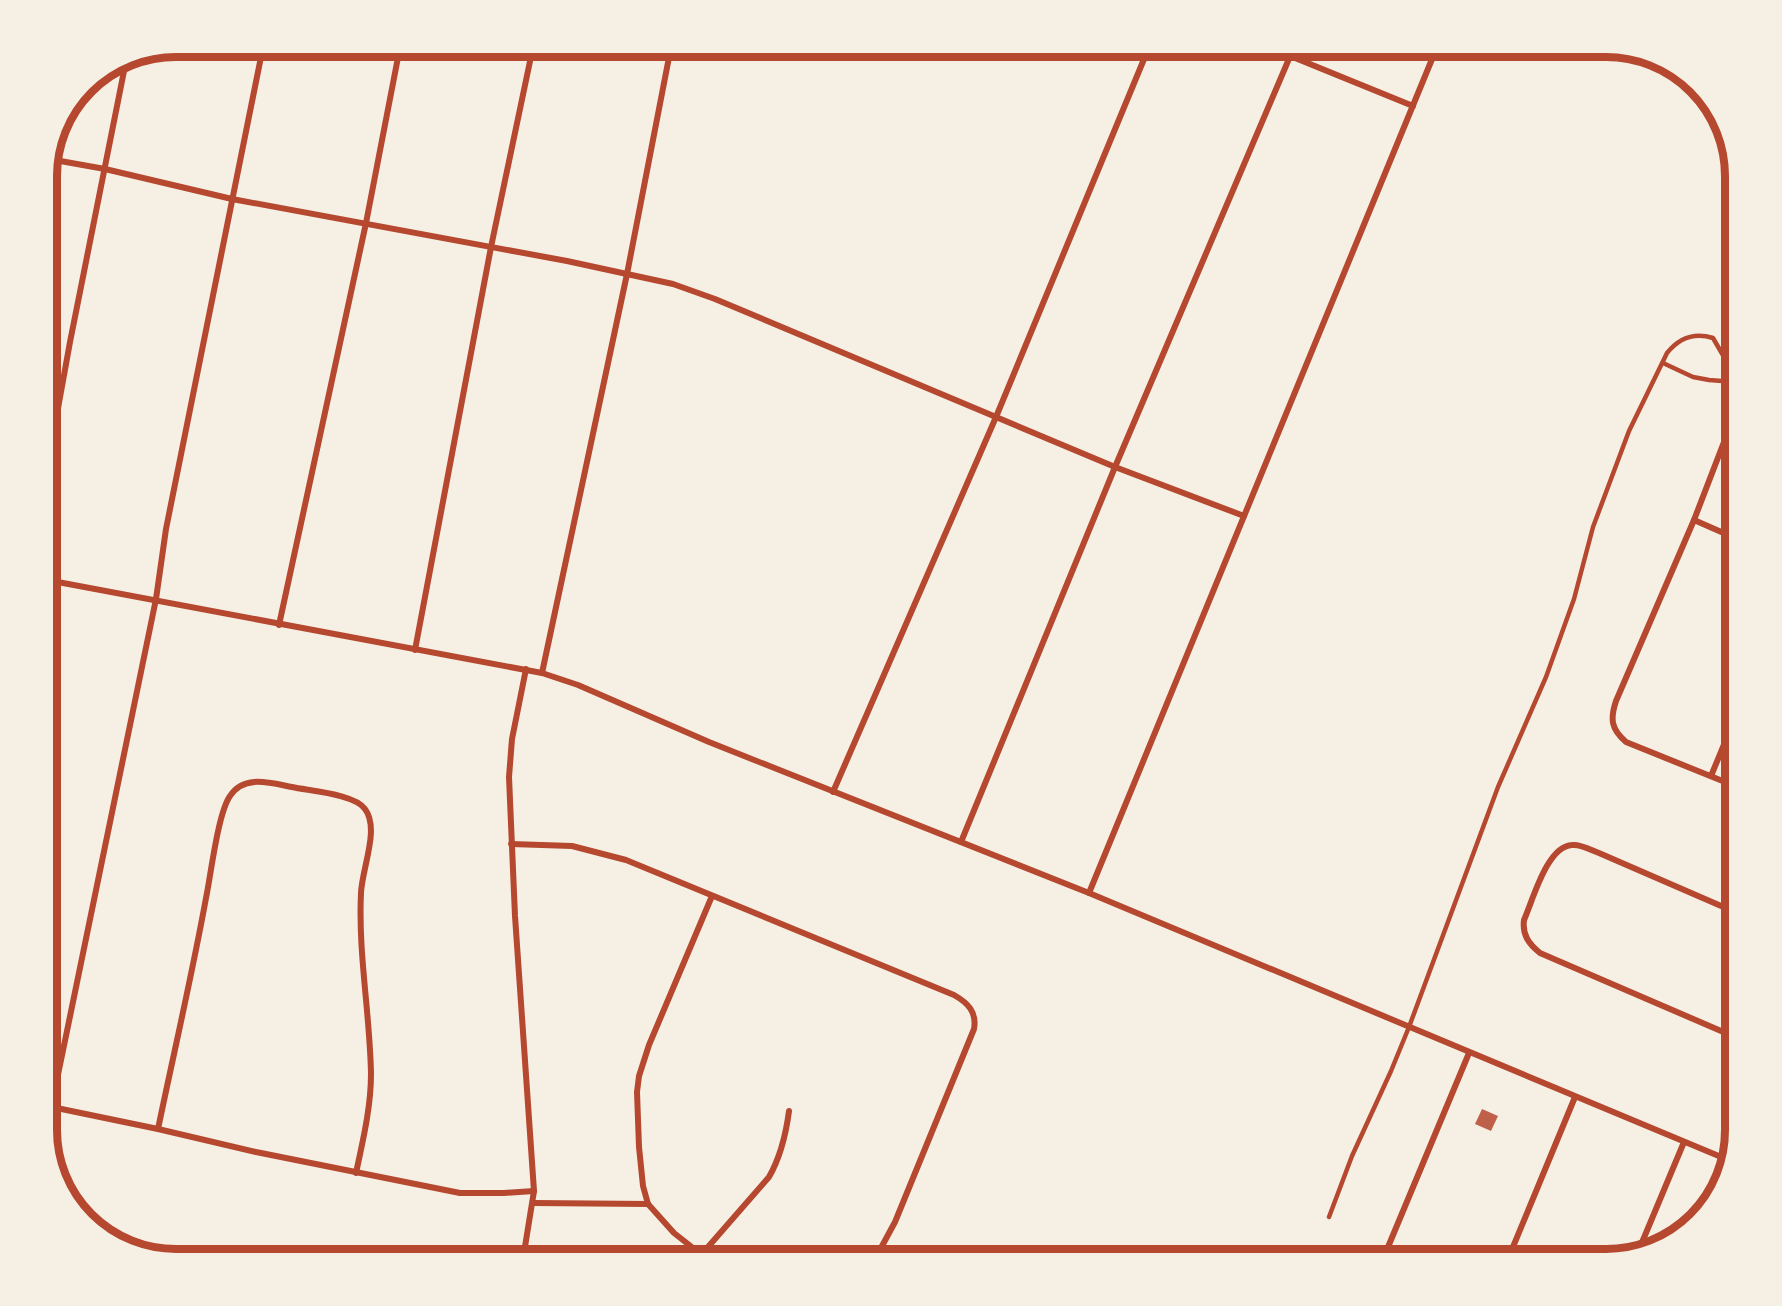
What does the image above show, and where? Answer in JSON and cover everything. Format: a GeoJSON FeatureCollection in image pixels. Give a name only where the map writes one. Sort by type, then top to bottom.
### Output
{"type":"FeatureCollection","features":[{"type":"Feature","properties":{"kind":"street"},"geometry":{"type":"LineString","coordinates":[[57,1073],[156,599],[165,529],[261,57]]}},
{"type":"Feature","properties":{"kind":"street"},"geometry":{"type":"LineString","coordinates":[[279,625],[366,223],[398,57]]}},
{"type":"Feature","properties":{"kind":"street"},"geometry":{"type":"LineString","coordinates":[[415,650],[491,247],[531,57]]}},
{"type":"Feature","properties":{"kind":"street"},"geometry":{"type":"LineString","coordinates":[[542,673],[627,274],[669,57]]}},
{"type":"Feature","properties":{"kind":"street"},"geometry":{"type":"LineString","coordinates":[[833,792],[996,417],[1144,57]]}},
{"type":"Feature","properties":{"kind":"street"},"geometry":{"type":"LineString","coordinates":[[961,842],[1115,466],[1290,57]]}},
{"type":"Feature","properties":{"kind":"street"},"geometry":{"type":"LineString","coordinates":[[1292,57],[1413,106]]}},
{"type":"Feature","properties":{"kind":"street"},"geometry":{"type":"LineString","coordinates":[[1089,893],[1433,57]]}},
{"type":"Feature","properties":{"kind":"street"},"geometry":{"type":"LineString","coordinates":[[57,414],[125,68]]}},
{"type":"Feature","properties":{"kind":"street"},"geometry":{"type":"LineString","coordinates":[[58,161],[105,169],[232,199],[491,247],[673,284],[700,293],[1115,466],[1244,516]]}},
{"type":"Feature","properties":{"kind":"street"},"geometry":{"type":"LineString","coordinates":[[1725,440],[1694,520],[1616,701],[1611,720],[1613,728],[1626,742],[1725,782]]}},
{"type":"Feature","properties":{"kind":"street"},"geometry":{"type":"LineString","coordinates":[[1694,520],[1725,533]]}},
{"type":"Feature","properties":{"kind":"street"},"geometry":{"type":"LineString","coordinates":[[57,582],[156,599],[279,625],[526,669],[578,685],[709,742],[1089,893],[1722,1157]]}},
{"type":"Feature","properties":{"kind":"street"},"geometry":{"type":"LineString","coordinates":[[525,1249],[534,1191],[511,844],[509,777],[512,739],[526,669]]}},
{"type":"Feature","properties":{"kind":"street"},"geometry":{"type":"LineString","coordinates":[[1711,776],[1725,744]]}},
{"type":"Feature","properties":{"kind":"street"},"geometry":{"type":"LineString","coordinates":[[158,1129],[228,797],[242,785],[258,781],[350,799],[364,807],[371,823],[362,878],[360,916],[371,1075],[368,1117],[356,1173]]}},
{"type":"Feature","properties":{"kind":"street"},"geometry":{"type":"LineString","coordinates":[[511,844],[572,846],[626,860],[963,1000],[975,1018],[974,1029],[895,1222],[881,1249]]}},
{"type":"Feature","properties":{"kind":"street"},"geometry":{"type":"LineString","coordinates":[[1725,907],[1599,853],[1572,845],[1562,847],[1549,862],[1524,920],[1525,935],[1540,953],[1725,1032]]}},
{"type":"Feature","properties":{"kind":"street"},"geometry":{"type":"LineString","coordinates":[[693,1249],[661,1220],[648,1204],[639,1147],[637,1092],[639,1076],[649,1045],[712,896]]}},
{"type":"Feature","properties":{"kind":"street"},"geometry":{"type":"LineString","coordinates":[[1388,1249],[1469,1053]]}},
{"type":"Feature","properties":{"kind":"street"},"geometry":{"type":"LineString","coordinates":[[1513,1249],[1575,1097]]}},
{"type":"Feature","properties":{"kind":"street"},"geometry":{"type":"LineString","coordinates":[[57,1108],[460,1193],[534,1191]]}},
{"type":"Feature","properties":{"kind":"street"},"geometry":{"type":"LineString","coordinates":[[705,1249],[769,1177],[777,1164],[787,1130],[789,1111]]}},
{"type":"Feature","properties":{"kind":"street"},"geometry":{"type":"LineString","coordinates":[[1641,1244],[1684,1142]]}},
{"type":"Feature","properties":{"kind":"street"},"geometry":{"type":"LineString","coordinates":[[533,1203],[648,1204]]}},
{"type":"Feature","properties":{"kind":"lane"},"geometry":{"type":"LineString","coordinates":[[1329,1217],[1352,1156],[1409,1027],[1498,787],[1546,677],[1574,599],[1593,527],[1629,431],[1675,343],[1686,337],[1701,334],[1713,338],[1725,358]]}},
{"type":"Feature","properties":{"kind":"lane"},"geometry":{"type":"LineString","coordinates":[[1663,363],[1693,377],[1725,381]]}},
{"type":"Feature","properties":{"kind":"building"},"geometry":{"type":"Polygon","coordinates":[[[1482,1109],[1498,1116],[1491,1131],[1475,1124],[1482,1109]]]}}]}
